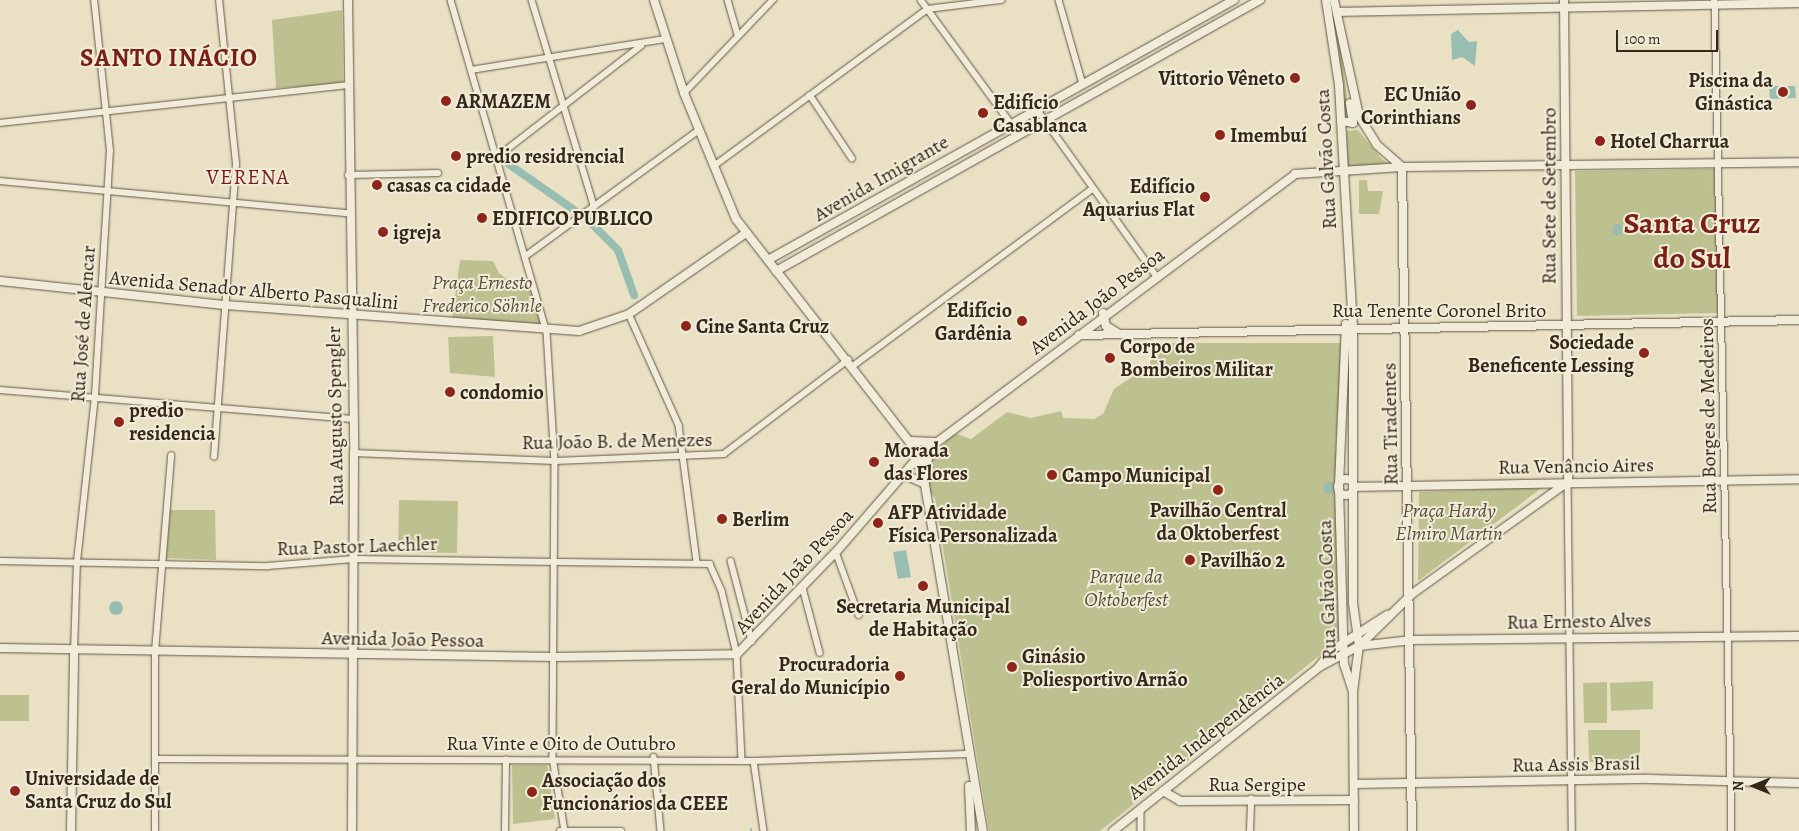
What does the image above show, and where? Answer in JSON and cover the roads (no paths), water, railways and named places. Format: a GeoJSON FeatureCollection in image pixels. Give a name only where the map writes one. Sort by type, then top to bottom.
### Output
{"type":"FeatureCollection","features":[{"type":"Feature","properties":{"kind":"street","name":"Rua José de Alencar"},"geometry":{"type":"LineString","coordinates":[[74,651],[77,562],[95,395],[108,191],[107,109],[94,0]]}},
{"type":"Feature","properties":{"kind":"street"},"geometry":{"type":"LineString","coordinates":[[214,457],[236,164],[219,0]]}},
{"type":"Feature","properties":{"kind":"street","name":"Rua Augusto Spengler"},"geometry":{"type":"LineString","coordinates":[[348,0],[349,314],[354,418],[351,654],[352,831]]}},
{"type":"Feature","properties":{"kind":"street"},"geometry":{"type":"LineString","coordinates":[[452,0],[496,158],[527,254],[547,332],[555,461],[553,758],[565,831]]}},
{"type":"Feature","properties":{"kind":"street"},"geometry":{"type":"LineString","coordinates":[[532,0],[594,205]]}},
{"type":"Feature","properties":{"kind":"street"},"geometry":{"type":"LineString","coordinates":[[654,0],[684,93],[714,166],[746,233],[851,363],[920,454],[966,754],[969,767],[982,830],[971,829],[969,767]]}},
{"type":"Feature","properties":{"kind":"street"},"geometry":{"type":"LineString","coordinates":[[728,0],[738,34]]}},
{"type":"Feature","properties":{"kind":"street"},"geometry":{"type":"LineString","coordinates":[[684,93],[772,0]]}},
{"type":"Feature","properties":{"kind":"street"},"geometry":{"type":"LineString","coordinates":[[921,0],[1018,133]]}},
{"type":"Feature","properties":{"kind":"street"},"geometry":{"type":"LineString","coordinates":[[714,166],[928,9],[1001,0]]}},
{"type":"Feature","properties":{"kind":"street"},"geometry":{"type":"LineString","coordinates":[[1060,0],[1083,84]]}},
{"type":"Feature","properties":{"kind":"street","name":"Avenida Imigrante"},"geometry":{"type":"LineString","coordinates":[[768,260],[1010,123],[1234,0]]}},
{"type":"Feature","properties":{"kind":"street","name":"Avenida Imigrante"},"geometry":{"type":"LineString","coordinates":[[776,271],[1018,133],[1260,0]]}},
{"type":"Feature","properties":{"kind":"street","name":"Rua Galvão Costa"},"geometry":{"type":"LineString","coordinates":[[1326,0],[1334,30],[1341,124],[1350,318],[1339,487],[1343,642],[1344,656],[1353,691]]}},
{"type":"Feature","properties":{"kind":"street","name":"Rua Galvão Costa"},"geometry":{"type":"LineString","coordinates":[[1334,0],[1338,12],[1345,65],[1363,126],[1402,167]]}},
{"type":"Feature","properties":{"kind":"street","name":"Rua Borges de Medeiros"},"geometry":{"type":"LineString","coordinates":[[1714,3],[1726,480],[1732,831]]}},
{"type":"Feature","properties":{"kind":"street"},"geometry":{"type":"LineString","coordinates":[[1338,12],[1564,4],[1799,3]]}},
{"type":"Feature","properties":{"kind":"street","name":"Rua Sete de Setembro"},"geometry":{"type":"LineString","coordinates":[[1564,4],[1568,482]]}},
{"type":"Feature","properties":{"kind":"street"},"geometry":{"type":"LineString","coordinates":[[471,70],[641,45],[666,39]]}},
{"type":"Feature","properties":{"kind":"street"},"geometry":{"type":"LineString","coordinates":[[496,158],[564,107],[641,45]]}},
{"type":"Feature","properties":{"kind":"street"},"geometry":{"type":"LineString","coordinates":[[1341,124],[1354,121],[1345,65]]}},
{"type":"Feature","properties":{"kind":"street"},"geometry":{"type":"LineString","coordinates":[[0,123],[107,109],[348,85]]}},
{"type":"Feature","properties":{"kind":"street"},"geometry":{"type":"LineString","coordinates":[[810,95],[852,158]]}},
{"type":"Feature","properties":{"kind":"street"},"geometry":{"type":"LineString","coordinates":[[1037,109],[1092,190],[1156,275]]}},
{"type":"Feature","properties":{"kind":"street"},"geometry":{"type":"LineString","coordinates":[[1341,124],[1363,126]]}},
{"type":"Feature","properties":{"kind":"street"},"geometry":{"type":"LineString","coordinates":[[527,254],[699,130]]}},
{"type":"Feature","properties":{"kind":"street","name":"Avenida João Pessoa"},"geometry":{"type":"LineString","coordinates":[[0,648],[74,651],[554,657],[737,654],[752,643],[804,588],[920,454],[1079,335],[1103,313],[1290,177],[1305,171],[1402,167],[1799,162]]}},
{"type":"Feature","properties":{"kind":"street","name":"Rua Tiradentes"},"geometry":{"type":"LineString","coordinates":[[1402,167],[1406,486],[1412,594],[1412,831]]}},
{"type":"Feature","properties":{"kind":"street"},"geometry":{"type":"LineString","coordinates":[[348,175],[438,173]]}},
{"type":"Feature","properties":{"kind":"street"},"geometry":{"type":"LineString","coordinates":[[0,181],[348,214]]}},
{"type":"Feature","properties":{"kind":"street","name":"Rua João B. de Menezes"},"geometry":{"type":"LineString","coordinates":[[354,453],[555,461],[687,458],[732,452],[851,363],[1092,190]]}},
{"type":"Feature","properties":{"kind":"street","name":"Avenida Senador Alberto Pasqualini"},"geometry":{"type":"LineString","coordinates":[[0,281],[102,294],[225,305],[547,332],[579,331],[630,314],[746,233]]}},
{"type":"Feature","properties":{"kind":"street"},"geometry":{"type":"LineString","coordinates":[[804,240],[811,251]]}},
{"type":"Feature","properties":{"kind":"street"},"geometry":{"type":"LineString","coordinates":[[1103,313],[1106,326],[1116,332]]}},
{"type":"Feature","properties":{"kind":"street"},"geometry":{"type":"LineString","coordinates":[[630,314],[673,408],[687,458],[697,562]]}},
{"type":"Feature","properties":{"kind":"street","name":"Rua Tenente Coronel Brito"},"geometry":{"type":"LineString","coordinates":[[1079,335],[1116,332],[1349,327],[1799,320]]}},
{"type":"Feature","properties":{"kind":"street","name":"Rua Galvão Costa"},"geometry":{"type":"LineString","coordinates":[[1349,327],[1357,633],[1359,646],[1353,691],[1354,831]]}},
{"type":"Feature","properties":{"kind":"street"},"geometry":{"type":"LineString","coordinates":[[0,390],[95,395],[354,418]]}},
{"type":"Feature","properties":{"kind":"street"},"geometry":{"type":"LineString","coordinates":[[909,440],[934,444],[923,480]]}},
{"type":"Feature","properties":{"kind":"street"},"geometry":{"type":"LineString","coordinates":[[156,831],[155,652],[160,563],[171,456]]}},
{"type":"Feature","properties":{"kind":"street"},"geometry":{"type":"LineString","coordinates":[[903,474],[923,480]]}},
{"type":"Feature","properties":{"kind":"street"},"geometry":{"type":"LineString","coordinates":[[1339,487],[1346,478],[1354,487]]}},
{"type":"Feature","properties":{"kind":"street","name":"Rua Venâncio Aires"},"geometry":{"type":"LineString","coordinates":[[1354,487],[1799,479]]}},
{"type":"Feature","properties":{"kind":"street"},"geometry":{"type":"LineString","coordinates":[[1568,482],[1572,831]]}},
{"type":"Feature","properties":{"kind":"street","name":"Avenida Independência"},"geometry":{"type":"LineString","coordinates":[[1319,667],[1344,656],[1359,646],[1387,615],[1412,594],[1568,482]]}},
{"type":"Feature","properties":{"kind":"street"},"geometry":{"type":"LineString","coordinates":[[836,552],[859,615]]}},
{"type":"Feature","properties":{"kind":"street","name":"Rua Pastor Laechler"},"geometry":{"type":"LineString","coordinates":[[0,560],[268,566],[353,559],[554,559],[697,562],[714,566],[737,654]]}},
{"type":"Feature","properties":{"kind":"street"},"geometry":{"type":"LineString","coordinates":[[731,561],[752,643]]}},
{"type":"Feature","properties":{"kind":"street"},"geometry":{"type":"LineString","coordinates":[[804,588],[820,653]]}},
{"type":"Feature","properties":{"kind":"street","name":"Avenida Independência"},"geometry":{"type":"LineString","coordinates":[[1113,831],[1319,667],[1343,642],[1387,615]]}},
{"type":"Feature","properties":{"kind":"street","name":"Rua Ernesto Alves"},"geometry":{"type":"LineString","coordinates":[[1359,646],[1412,640],[1799,636]]}},
{"type":"Feature","properties":{"kind":"street"},"geometry":{"type":"LineString","coordinates":[[71,831],[74,651]]}},
{"type":"Feature","properties":{"kind":"street"},"geometry":{"type":"LineString","coordinates":[[737,654],[742,761]]}},
{"type":"Feature","properties":{"kind":"street","name":"Rua Vinte e Oito de Outubro"},"geometry":{"type":"LineString","coordinates":[[156,759],[351,758],[506,760],[654,757],[754,761],[966,754]]}},
{"type":"Feature","properties":{"kind":"street"},"geometry":{"type":"LineString","coordinates":[[654,757],[661,831]]}},
{"type":"Feature","properties":{"kind":"street"},"geometry":{"type":"LineString","coordinates":[[505,831],[506,760]]}},
{"type":"Feature","properties":{"kind":"street"},"geometry":{"type":"LineString","coordinates":[[754,761],[764,831]]}},
{"type":"Feature","properties":{"kind":"street","name":"Rua Assis Brasil"},"geometry":{"type":"LineString","coordinates":[[1354,784],[1572,780],[1732,780],[1799,783]]}},
{"type":"Feature","properties":{"kind":"street","name":"Rua Sergipe"},"geometry":{"type":"LineString","coordinates":[[1163,791],[1180,801],[1251,799],[1354,800]]}},
{"type":"Feature","properties":{"kind":"street"},"geometry":{"type":"LineString","coordinates":[[1250,831],[1251,799]]}},
{"type":"Feature","properties":{"kind":"street"},"geometry":{"type":"LineString","coordinates":[[1141,808],[1141,831]]}},
{"type":"Feature","properties":{"kind":"street"},"geometry":{"type":"LineString","coordinates":[[560,831],[621,831]]}},
{"type":"Feature","properties":{"kind":"water"},"geometry":{"type":"Polygon","coordinates":[[[1458,30],[1469,42],[1477,41],[1475,66],[1462,57],[1452,60],[1451,34],[1458,30]]]}},
{"type":"Feature","properties":{"kind":"water","name":"Piscina da Ginástica"},"geometry":{"type":"Polygon","coordinates":[[[1769,86],[1795,86],[1796,98],[1770,99],[1769,86]]]}},
{"type":"Feature","properties":{"kind":"water"},"geometry":{"type":"Polygon","coordinates":[[[1617,223],[1623,229],[1617,235],[1611,229],[1617,223]]]}},
{"type":"Feature","properties":{"kind":"water"},"geometry":{"type":"Polygon","coordinates":[[[1327,482],[1331,482],[1335,488],[1331,494],[1327,494],[1323,490],[1323,486],[1327,482]]]}},
{"type":"Feature","properties":{"kind":"water"},"geometry":{"type":"Polygon","coordinates":[[[906,550],[911,577],[898,579],[893,552],[906,550]]]}},
{"type":"Feature","properties":{"kind":"water"},"geometry":{"type":"Polygon","coordinates":[[[116,601],[121,603],[123,608],[121,613],[116,615],[111,613],[109,608],[111,603],[116,601]]]}},
{"type":"Feature","properties":{"kind":"waterway"},"geometry":{"type":"LineString","coordinates":[[507,163],[574,210]]}},
{"type":"Feature","properties":{"kind":"waterway"},"geometry":{"type":"LineString","coordinates":[[589,221],[618,250],[634,295]]}},
{"type":"Feature","properties":{"kind":"place","name":"Vittorio Vêneto"},"geometry":{"type":"Point","coordinates":[1295,78]}},
{"type":"Feature","properties":{"kind":"place","name":"Piscina da Ginástica"},"geometry":{"type":"Point","coordinates":[1783,92]}},
{"type":"Feature","properties":{"kind":"place","name":"ARMAZEM"},"geometry":{"type":"Point","coordinates":[446,101]}},
{"type":"Feature","properties":{"kind":"place","name":"EC União Corinthians"},"geometry":{"type":"Point","coordinates":[1471,105]}},
{"type":"Feature","properties":{"kind":"place","name":"Edifício Casablanca"},"geometry":{"type":"Point","coordinates":[983,113]}},
{"type":"Feature","properties":{"kind":"place","name":"Imembuí"},"geometry":{"type":"Point","coordinates":[1220,135]}},
{"type":"Feature","properties":{"kind":"place","name":"Hotel Charrua"},"geometry":{"type":"Point","coordinates":[1600,141]}},
{"type":"Feature","properties":{"kind":"place","name":"predio residrencial"},"geometry":{"type":"Point","coordinates":[456,156]}},
{"type":"Feature","properties":{"kind":"place","name":"casas ca cidade"},"geometry":{"type":"Point","coordinates":[377,185]}},
{"type":"Feature","properties":{"kind":"place","name":"Edifício Aquarius Flat"},"geometry":{"type":"Point","coordinates":[1205,197]}},
{"type":"Feature","properties":{"kind":"place","name":"EDIFICO PUBLICO"},"geometry":{"type":"Point","coordinates":[482,218]}},
{"type":"Feature","properties":{"kind":"place","name":"igreja"},"geometry":{"type":"Point","coordinates":[383,232]}},
{"type":"Feature","properties":{"kind":"place","name":"Edifício Gardênia"},"geometry":{"type":"Point","coordinates":[1022,321]}},
{"type":"Feature","properties":{"kind":"place","name":"Cine Santa Cruz"},"geometry":{"type":"Point","coordinates":[686,326]}},
{"type":"Feature","properties":{"kind":"place","name":"Sociedade Beneficente Lessing"},"geometry":{"type":"Point","coordinates":[1644,353]}},
{"type":"Feature","properties":{"kind":"place","name":"Corpo de Bombeiros Militar"},"geometry":{"type":"Point","coordinates":[1110,358]}},
{"type":"Feature","properties":{"kind":"place","name":"condomio"},"geometry":{"type":"Point","coordinates":[450,392]}},
{"type":"Feature","properties":{"kind":"place","name":"predio residencia"},"geometry":{"type":"Point","coordinates":[119,422]}},
{"type":"Feature","properties":{"kind":"place","name":"Morada das Flores"},"geometry":{"type":"Point","coordinates":[874,462]}},
{"type":"Feature","properties":{"kind":"place","name":"Campo Municipal"},"geometry":{"type":"Point","coordinates":[1052,475]}},
{"type":"Feature","properties":{"kind":"place","name":"Pavilhão Central da Oktoberfest"},"geometry":{"type":"Point","coordinates":[1218,490]}},
{"type":"Feature","properties":{"kind":"place","name":"Berlim"},"geometry":{"type":"Point","coordinates":[722,519]}},
{"type":"Feature","properties":{"kind":"place","name":"AFP Atividade Física Personalizada"},"geometry":{"type":"Point","coordinates":[878,523]}},
{"type":"Feature","properties":{"kind":"place","name":"Pavilhão 2"},"geometry":{"type":"Point","coordinates":[1190,560]}},
{"type":"Feature","properties":{"kind":"place","name":"Secretaria Municipal de Habitação"},"geometry":{"type":"Point","coordinates":[923,586]}},
{"type":"Feature","properties":{"kind":"place","name":"Ginásio Poliesportivo Arnão"},"geometry":{"type":"Point","coordinates":[1012,667]}},
{"type":"Feature","properties":{"kind":"place","name":"Procuradoria Geral do Município"},"geometry":{"type":"Point","coordinates":[900,676]}},
{"type":"Feature","properties":{"kind":"place","name":"Universidade de Santa Cruz do Sul"},"geometry":{"type":"Point","coordinates":[15,791]}},
{"type":"Feature","properties":{"kind":"place","name":"Associação dos Funcionários da CEEE"},"geometry":{"type":"Point","coordinates":[532,792]}},
{"type":"Feature","properties":{"kind":"district","name":"SANTO INÁCIO"},"geometry":{"type":"Point","coordinates":[169,58]}},
{"type":"Feature","properties":{"kind":"district","name":"VERENA"},"geometry":{"type":"Point","coordinates":[248,177]}},
{"type":"Feature","properties":{"kind":"district","name":"Santa Cruz do Sul"},"geometry":{"type":"Point","coordinates":[1692,240]}},
{"type":"Feature","properties":{"kind":"park label","name":"Praça Ernesto Frederico Söhnle"},"geometry":{"type":"Point","coordinates":[482,294]}},
{"type":"Feature","properties":{"kind":"park label","name":"Praça Hardy Elmiro Martin"},"geometry":{"type":"Point","coordinates":[1449,522]}},
{"type":"Feature","properties":{"kind":"park label","name":"Parque da Oktoberfest"},"geometry":{"type":"Point","coordinates":[1126,588]}}]}
